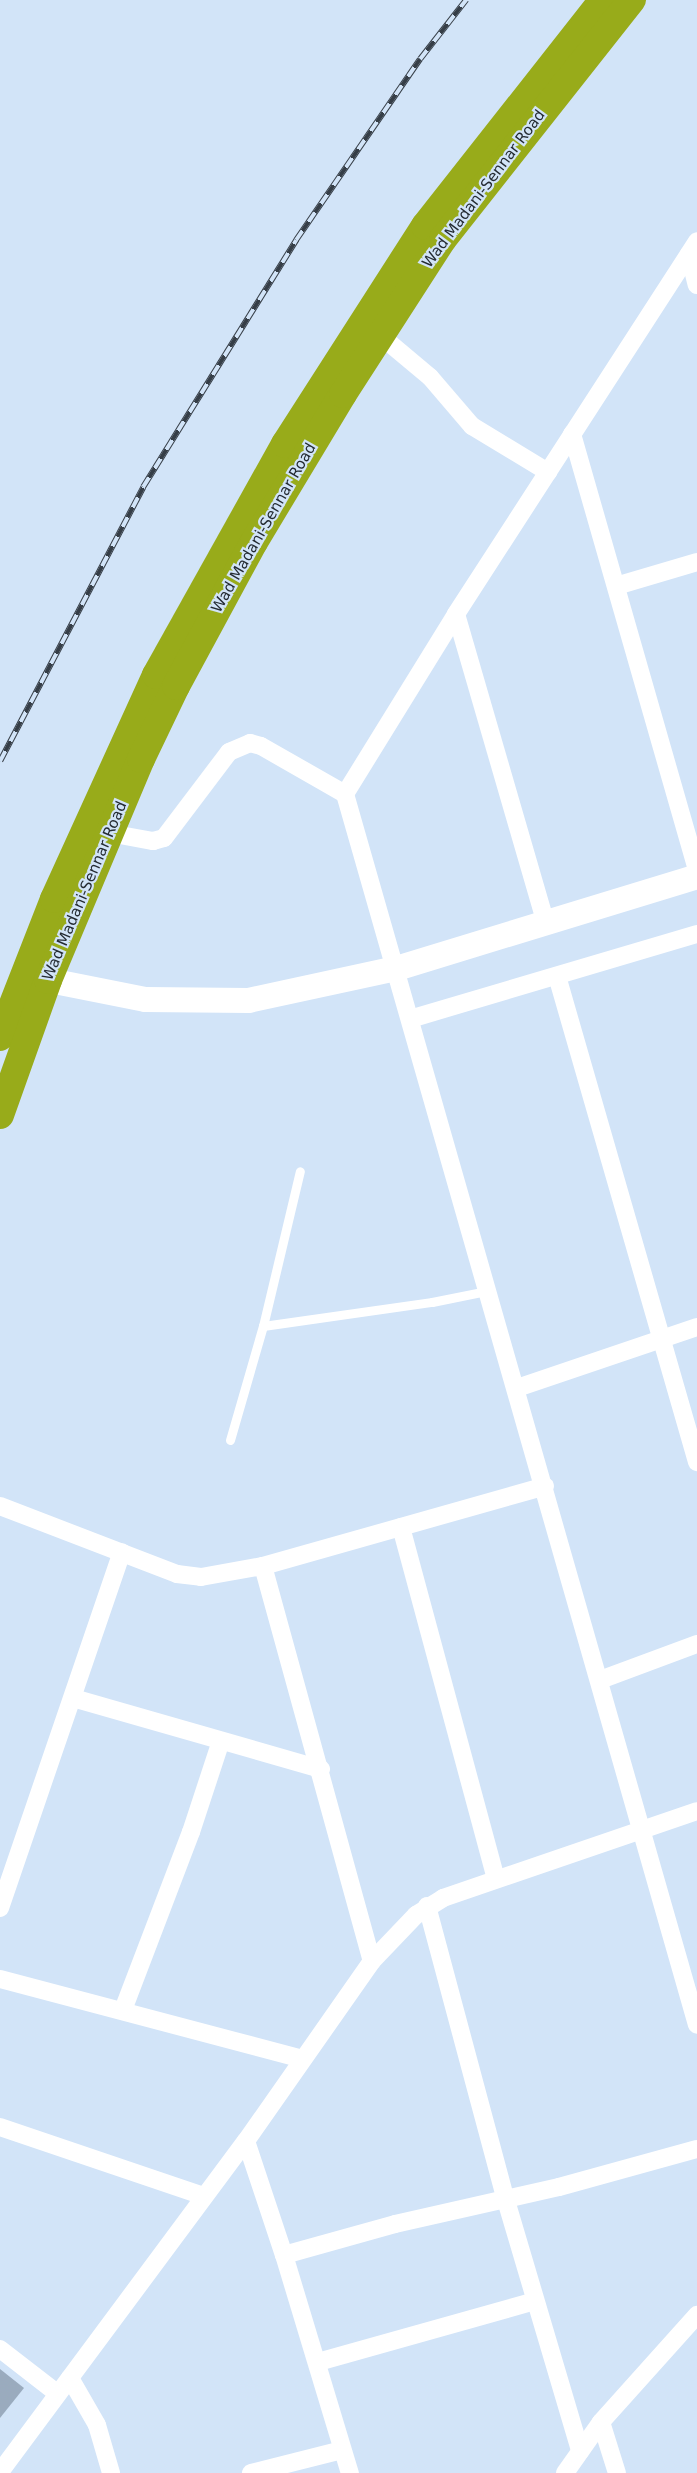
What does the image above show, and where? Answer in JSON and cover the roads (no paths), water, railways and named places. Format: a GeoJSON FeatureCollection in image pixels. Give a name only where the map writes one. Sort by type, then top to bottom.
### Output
{"type":"FeatureCollection","features":[{"type":"Feature","properties":{"kind":"highway","name":"Wad Madani-Sennar Road"},"geometry":{"type":"LineString","coordinates":[[0,1115],[35,977],[156,675],[285,444],[425,226],[603,0]]}},
{"type":"Feature","properties":{"kind":"highway","name":"Wad Madani-Sennar Road"},"geometry":{"type":"LineString","coordinates":[[0,1037],[35,977],[109,833],[176,686],[219,604],[305,456],[443,239],[632,0]]}},
{"type":"Feature","properties":{"kind":"street"},"geometry":{"type":"LineString","coordinates":[[693,248],[697,285]]}},
{"type":"Feature","properties":{"kind":"street"},"geometry":{"type":"LineString","coordinates":[[345,794],[456,614],[693,248]]}},
{"type":"Feature","properties":{"kind":"street"},"geometry":{"type":"LineString","coordinates":[[381,336],[430,377],[472,426],[548,472]]}},
{"type":"Feature","properties":{"kind":"street"},"geometry":{"type":"LineString","coordinates":[[572,434],[697,871]]}},
{"type":"Feature","properties":{"kind":"street"},"geometry":{"type":"LineString","coordinates":[[616,586],[697,562]]}},
{"type":"Feature","properties":{"kind":"street"},"geometry":{"type":"LineString","coordinates":[[456,614],[546,924]]}},
{"type":"Feature","properties":{"kind":"street"},"geometry":{"type":"LineString","coordinates":[[109,833],[153,841],[164,838],[229,752],[250,743],[345,794],[396,968],[486,1291],[545,1486],[697,2025]]}},
{"type":"Feature","properties":{"kind":"street"},"geometry":{"type":"LineString","coordinates":[[35,977],[145,999],[203,1002],[248,1000],[396,968],[546,924],[697,876]]}},
{"type":"Feature","properties":{"kind":"street"},"geometry":{"type":"LineString","coordinates":[[410,1019],[697,934]]}},
{"type":"Feature","properties":{"kind":"street"},"geometry":{"type":"LineString","coordinates":[[557,976],[660,1340],[697,1462]]}},
{"type":"Feature","properties":{"kind":"street"},"geometry":{"type":"LineString","coordinates":[[516,1388],[697,1327]]}},
{"type":"Feature","properties":{"kind":"street"},"geometry":{"type":"LineString","coordinates":[[0,1506],[178,1574],[201,1577],[263,1566],[545,1486]]}},
{"type":"Feature","properties":{"kind":"street"},"geometry":{"type":"LineString","coordinates":[[401,1527],[496,1878]]}},
{"type":"Feature","properties":{"kind":"street"},"geometry":{"type":"LineString","coordinates":[[0,1908],[122,1552]]}},
{"type":"Feature","properties":{"kind":"street"},"geometry":{"type":"LineString","coordinates":[[263,1566],[321,1769],[372,1961]]}},
{"type":"Feature","properties":{"kind":"street"},"geometry":{"type":"LineString","coordinates":[[600,1680],[697,1644]]}},
{"type":"Feature","properties":{"kind":"street"},"geometry":{"type":"LineString","coordinates":[[73,1698],[321,1769]]}},
{"type":"Feature","properties":{"kind":"street"},"geometry":{"type":"LineString","coordinates":[[123,2010],[191,1832],[221,1741]]}},
{"type":"Feature","properties":{"kind":"street"},"geometry":{"type":"LineString","coordinates":[[0,2472],[246,2141],[372,1961],[427,1906],[496,1878],[643,1832],[697,1811]]}},
{"type":"Feature","properties":{"kind":"street"},"geometry":{"type":"LineString","coordinates":[[427,1906],[505,2197],[580,2451]]}},
{"type":"Feature","properties":{"kind":"street"},"geometry":{"type":"LineString","coordinates":[[0,1979],[123,2010],[302,2059]]}},
{"type":"Feature","properties":{"kind":"street"},"geometry":{"type":"LineString","coordinates":[[0,2127],[204,2196]]}},
{"type":"Feature","properties":{"kind":"street"},"geometry":{"type":"LineString","coordinates":[[246,2141],[318,2362],[350,2473]]}},
{"type":"Feature","properties":{"kind":"street"},"geometry":{"type":"LineString","coordinates":[[284,2255],[505,2197],[559,2187],[697,2149]]}},
{"type":"Feature","properties":{"kind":"street"},"geometry":{"type":"LineString","coordinates":[[318,2362],[536,2301]]}},
{"type":"Feature","properties":{"kind":"street"},"geometry":{"type":"LineString","coordinates":[[564,2473],[601,2422],[697,2315]]}},
{"type":"Feature","properties":{"kind":"street"},"geometry":{"type":"LineString","coordinates":[[0,2349],[58,2393]]}},
{"type":"Feature","properties":{"kind":"street"},"geometry":{"type":"LineString","coordinates":[[70,2378],[97,2425],[111,2473]]}},
{"type":"Feature","properties":{"kind":"street"},"geometry":{"type":"LineString","coordinates":[[601,2422],[617,2473]]}},
{"type":"Feature","properties":{"kind":"street"},"geometry":{"type":"LineString","coordinates":[[251,2473],[342,2450]]}},
{"type":"Feature","properties":{"kind":"lane"},"geometry":{"type":"LineString","coordinates":[[230,1440],[262,1326],[300,1171]]}},
{"type":"Feature","properties":{"kind":"lane"},"geometry":{"type":"LineString","coordinates":[[262,1326],[432,1302],[486,1291]]}},
{"type":"Feature","properties":{"kind":"railway"},"geometry":{"type":"LineString","coordinates":[[0,761],[143,487],[296,240],[420,59],[466,0]]}}]}
